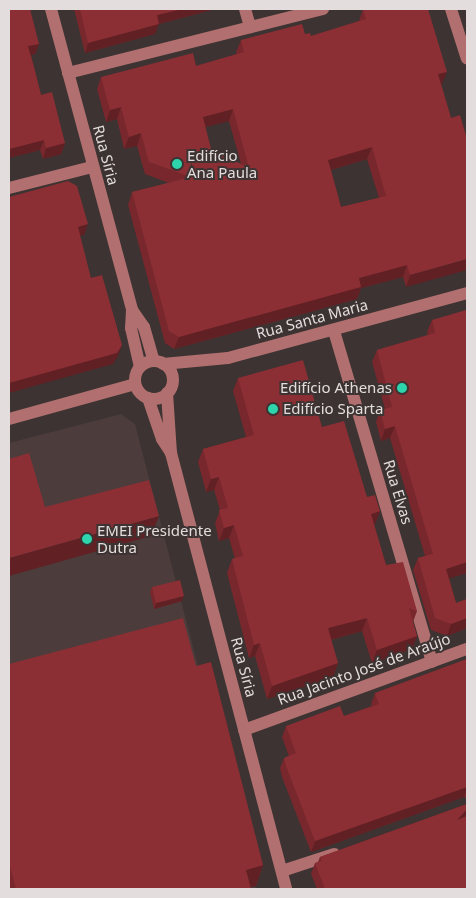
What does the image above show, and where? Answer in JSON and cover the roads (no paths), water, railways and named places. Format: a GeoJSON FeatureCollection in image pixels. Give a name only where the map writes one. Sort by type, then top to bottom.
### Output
{"type":"FeatureCollection","features":[{"type":"Feature","properties":{"kind":"street","name":"Rua Síria"},"geometry":{"type":"LineString","coordinates":[[51,9],[132,310],[131,328],[140,367]]}},
{"type":"Feature","properties":{"kind":"street"},"geometry":{"type":"LineString","coordinates":[[246,9],[250,27]]}},
{"type":"Feature","properties":{"kind":"street"},"geometry":{"type":"LineString","coordinates":[[68,73],[323,9]]}},
{"type":"Feature","properties":{"kind":"street"},"geometry":{"type":"LineString","coordinates":[[452,9],[466,50]]}},
{"type":"Feature","properties":{"kind":"street"},"geometry":{"type":"LineString","coordinates":[[9,188],[92,167]]}},
{"type":"Feature","properties":{"kind":"street","name":"Rua Santa Maria"},"geometry":{"type":"LineString","coordinates":[[158,362],[228,358],[334,331],[467,293]]}},
{"type":"Feature","properties":{"kind":"street","name":"Rua Síria"},"geometry":{"type":"LineString","coordinates":[[132,310],[144,327],[158,362]]}},
{"type":"Feature","properties":{"kind":"street","name":"Rua Elvas"},"geometry":{"type":"LineString","coordinates":[[334,331],[432,662]]}},
{"type":"Feature","properties":{"kind":"street"},"geometry":{"type":"LineString","coordinates":[[158,362],[172,378],[167,393],[158,398],[148,398],[135,384],[140,367],[158,362]]}},
{"type":"Feature","properties":{"kind":"street"},"geometry":{"type":"LineString","coordinates":[[9,419],[135,384]]}},
{"type":"Feature","properties":{"kind":"street","name":"Rua Síria"},"geometry":{"type":"LineString","coordinates":[[167,393],[171,453],[286,889]]}},
{"type":"Feature","properties":{"kind":"street","name":"Rua Síria"},"geometry":{"type":"LineString","coordinates":[[148,398],[162,439],[171,453]]}},
{"type":"Feature","properties":{"kind":"street","name":"Rua Jacinto José de Araújo"},"geometry":{"type":"LineString","coordinates":[[244,730],[467,649]]}},
{"type":"Feature","properties":{"kind":"street"},"geometry":{"type":"LineString","coordinates":[[282,871],[349,849]]}},
{"type":"Feature","properties":{"kind":"place","name":"Edifício Ana Paula"},"geometry":{"type":"Point","coordinates":[177,164]}},
{"type":"Feature","properties":{"kind":"place","name":"Edifício Athenas"},"geometry":{"type":"Point","coordinates":[402,388]}},
{"type":"Feature","properties":{"kind":"place","name":"Edifício Sparta"},"geometry":{"type":"Point","coordinates":[273,409]}},
{"type":"Feature","properties":{"kind":"place","name":"EMEI Presidente Dutra"},"geometry":{"type":"Point","coordinates":[87,539]}}]}
